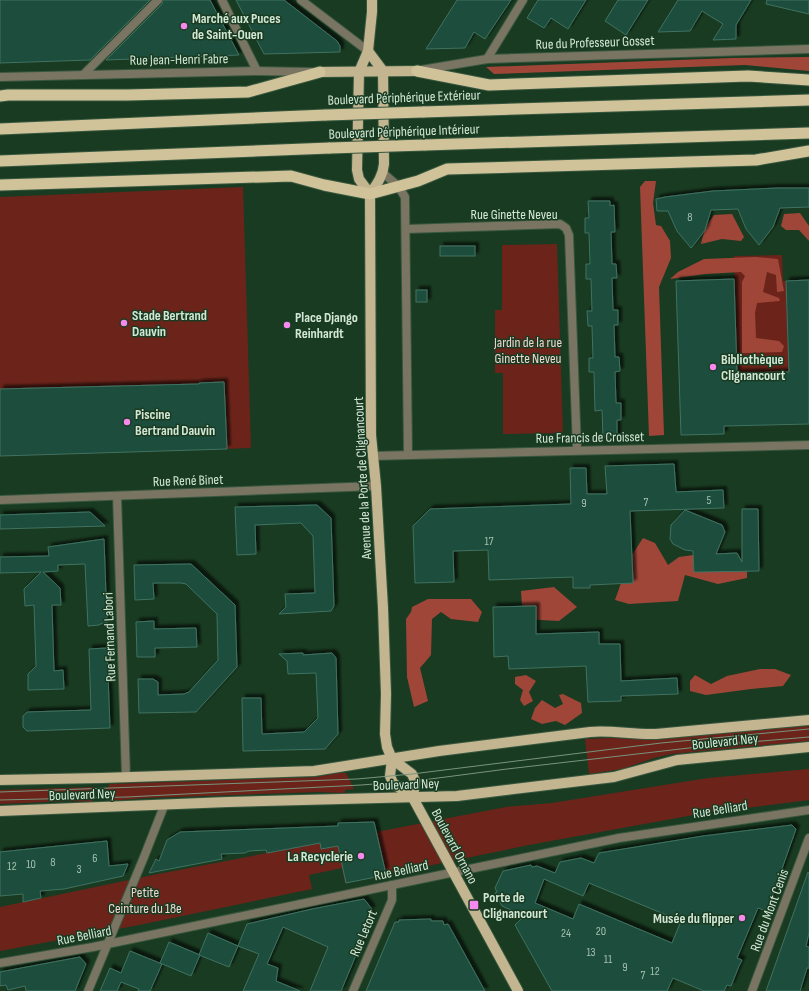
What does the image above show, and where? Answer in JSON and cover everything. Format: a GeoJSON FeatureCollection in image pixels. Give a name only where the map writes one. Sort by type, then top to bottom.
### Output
{"type":"FeatureCollection","features":[{"type":"Feature","properties":{"kind":"highway"},"geometry":{"type":"LineString","coordinates":[[417,71],[489,85],[748,76],[809,80]]}},
{"type":"Feature","properties":{"kind":"highway"},"geometry":{"type":"LineString","coordinates":[[0,96],[248,92],[320,72]]}},
{"type":"Feature","properties":{"kind":"highway","name":"Boulevard Périphérique Extérieur"},"geometry":{"type":"LineString","coordinates":[[0,129],[522,108],[809,100]]}},
{"type":"Feature","properties":{"kind":"highway","name":"Boulevard Périphérique Intérieur"},"geometry":{"type":"LineString","coordinates":[[0,161],[338,148],[809,133]]}},
{"type":"Feature","properties":{"kind":"highway"},"geometry":{"type":"LineString","coordinates":[[0,186],[132,180],[291,176],[324,185],[370,194],[418,181],[447,169],[756,160],[809,151]]}},
{"type":"Feature","properties":{"kind":"main road"},"geometry":{"type":"LineString","coordinates":[[368,51],[382,71],[384,164],[383,174],[370,194],[359,179],[357,170],[359,72],[368,51],[372,0]]}},
{"type":"Feature","properties":{"kind":"main road","name":"Rue du Professeur Gosset"},"geometry":{"type":"LineString","coordinates":[[359,72],[417,71]]}},
{"type":"Feature","properties":{"kind":"main road","name":"Rue Jean-Henri Fabre"},"geometry":{"type":"LineString","coordinates":[[320,72],[359,72]]}},
{"type":"Feature","properties":{"kind":"main road","name":"Avenue de la Porte de Clignancourt"},"geometry":{"type":"LineString","coordinates":[[370,194],[371,435],[376,486],[383,615],[386,694],[385,734],[387,747],[392,759]]}},
{"type":"Feature","properties":{"kind":"main road","name":"Boulevard Ney"},"geometry":{"type":"LineString","coordinates":[[0,780],[314,771],[439,751],[590,732],[607,731],[656,734],[809,720]]}},
{"type":"Feature","properties":{"kind":"main road","name":"Boulevard Ney"},"geometry":{"type":"LineString","coordinates":[[0,811],[164,806],[228,802],[457,796],[614,777],[677,760],[809,747]]}},
{"type":"Feature","properties":{"kind":"main road"},"geometry":{"type":"LineString","coordinates":[[392,759],[412,774],[415,781],[413,798]]}},
{"type":"Feature","properties":{"kind":"main road","name":"Boulevard Ornano"},"geometry":{"type":"LineString","coordinates":[[392,759],[390,776],[393,783],[413,798],[518,991]]}},
{"type":"Feature","properties":{"kind":"street"},"geometry":{"type":"LineString","coordinates":[[83,75],[158,0]]}},
{"type":"Feature","properties":{"kind":"street"},"geometry":{"type":"LineString","coordinates":[[222,0],[257,71]]}},
{"type":"Feature","properties":{"kind":"street"},"geometry":{"type":"LineString","coordinates":[[301,0],[368,51]]}},
{"type":"Feature","properties":{"kind":"street"},"geometry":{"type":"LineString","coordinates":[[487,59],[523,0]]}},
{"type":"Feature","properties":{"kind":"street","name":"Rue du Professeur Gosset"},"geometry":{"type":"LineString","coordinates":[[417,71],[487,59],[809,50]]}},
{"type":"Feature","properties":{"kind":"street","name":"Rue Jean-Henri Fabre"},"geometry":{"type":"LineString","coordinates":[[0,77],[257,71],[320,72]]}},
{"type":"Feature","properties":{"kind":"street"},"geometry":{"type":"LineString","coordinates":[[383,174],[398,186],[405,197],[408,456]]}},
{"type":"Feature","properties":{"kind":"street","name":"Rue Ginette Neveu"},"geometry":{"type":"LineString","coordinates":[[406,230],[560,224],[566,228],[569,235],[577,450]]}},
{"type":"Feature","properties":{"kind":"street","name":"Rue Francis de Croisset"},"geometry":{"type":"LineString","coordinates":[[372,456],[809,445]]}},
{"type":"Feature","properties":{"kind":"street","name":"Rue René Binet"},"geometry":{"type":"LineString","coordinates":[[0,500],[376,486]]}},
{"type":"Feature","properties":{"kind":"street","name":"Rue Fernand Labori"},"geometry":{"type":"LineString","coordinates":[[117,496],[126,777]]}},
{"type":"Feature","properties":{"kind":"street"},"geometry":{"type":"LineString","coordinates":[[88,991],[164,806]]}},
{"type":"Feature","properties":{"kind":"street","name":"Rue Belliard"},"geometry":{"type":"LineString","coordinates":[[0,963],[92,947],[619,838],[809,810]]}},
{"type":"Feature","properties":{"kind":"street","name":"Rue du Mont Cenis"},"geometry":{"type":"LineString","coordinates":[[752,991],[809,838]]}},
{"type":"Feature","properties":{"kind":"street","name":"Rue Letort"},"geometry":{"type":"LineString","coordinates":[[353,991],[392,900],[392,885]]}},
{"type":"Feature","properties":{"kind":"green space","name":"Stade Bertrand Dauvin"},"geometry":{"type":"Polygon","coordinates":[[[243,187],[251,448],[0,456],[0,197],[243,187]]]}},
{"type":"Feature","properties":{"kind":"green space","name":"Jardin de la rue Ginette Neveu"},"geometry":{"type":"Polygon","coordinates":[[[557,244],[563,433],[503,434],[503,373],[495,373],[495,310],[502,310],[502,245],[557,244]]]}},
{"type":"Feature","properties":{"kind":"green space"},"geometry":{"type":"Polygon","coordinates":[[[782,255],[783,281],[786,281],[789,372],[737,373],[734,256],[782,255]]]}},
{"type":"Feature","properties":{"kind":"green space"},"geometry":{"type":"Polygon","coordinates":[[[809,726],[809,741],[671,754],[622,769],[589,774],[585,739],[614,738],[656,740],[809,726]]]}},
{"type":"Feature","properties":{"kind":"green space","name":"Petite Ceinture du 18e"},"geometry":{"type":"Polygon","coordinates":[[[809,769],[809,800],[699,814],[529,845],[345,883],[342,868],[309,875],[312,889],[139,925],[0,951],[0,907],[148,876],[506,807],[552,803],[708,778],[809,769]]]}},
{"type":"Feature","properties":{"kind":"green space"},"geometry":{"type":"Polygon","coordinates":[[[346,773],[354,789],[345,790],[345,793],[318,792],[145,798],[110,801],[110,799],[106,799],[106,787],[109,787],[109,784],[317,777],[346,773]]]}},
{"type":"Feature","properties":{"kind":"green space"},"geometry":{"type":"Polygon","coordinates":[[[95,787],[95,800],[92,800],[92,802],[68,801],[0,804],[0,790],[95,787]]]}},
{"type":"Feature","properties":{"kind":"shaded area"},"geometry":{"type":"Polygon","coordinates":[[[809,57],[809,71],[745,65],[494,74],[486,67],[732,58],[809,57]]]}},
{"type":"Feature","properties":{"kind":"shaded area"},"geometry":{"type":"Polygon","coordinates":[[[645,181],[656,181],[653,203],[656,225],[661,226],[670,241],[671,258],[659,287],[664,435],[649,436],[640,187],[645,181]]]}},
{"type":"Feature","properties":{"kind":"shaded area"},"geometry":{"type":"Polygon","coordinates":[[[800,213],[809,226],[809,241],[799,230],[786,230],[781,226],[784,214],[800,213]]]}},
{"type":"Feature","properties":{"kind":"shaded area"},"geometry":{"type":"Polygon","coordinates":[[[732,214],[744,237],[741,241],[722,239],[701,244],[705,228],[714,215],[732,214]]]}},
{"type":"Feature","properties":{"kind":"shaded area"},"geometry":{"type":"Polygon","coordinates":[[[755,257],[778,259],[784,291],[777,292],[776,275],[767,272],[763,292],[779,298],[780,301],[757,303],[755,313],[756,338],[779,341],[784,346],[782,352],[742,353],[742,282],[745,276],[741,272],[705,274],[670,279],[678,272],[704,259],[755,257]]]}},
{"type":"Feature","properties":{"kind":"shaded area"},"geometry":{"type":"Polygon","coordinates":[[[643,538],[655,543],[668,565],[679,557],[693,555],[694,572],[735,571],[735,564],[742,561],[747,571],[747,578],[718,584],[685,575],[678,601],[629,604],[615,600],[621,583],[633,583],[632,555],[643,538]]]}},
{"type":"Feature","properties":{"kind":"shaded area"},"geometry":{"type":"Polygon","coordinates":[[[554,587],[577,607],[559,621],[523,619],[521,591],[554,587]]]}},
{"type":"Feature","properties":{"kind":"shaded area"},"geometry":{"type":"Polygon","coordinates":[[[428,599],[471,599],[482,612],[478,622],[451,619],[441,612],[432,619],[431,655],[420,668],[428,701],[414,707],[407,677],[406,619],[411,612],[412,607],[428,599]]]}},
{"type":"Feature","properties":{"kind":"shaded area"},"geometry":{"type":"Polygon","coordinates":[[[760,669],[775,669],[791,675],[783,686],[706,695],[690,691],[690,681],[695,675],[711,684],[727,676],[760,669]]]}},
{"type":"Feature","properties":{"kind":"shaded area"},"geometry":{"type":"Polygon","coordinates":[[[526,675],[536,681],[529,692],[533,701],[524,706],[520,700],[523,690],[515,684],[515,677],[526,675]]]}},
{"type":"Feature","properties":{"kind":"shaded area"},"geometry":{"type":"Polygon","coordinates":[[[563,694],[581,703],[582,713],[565,725],[556,721],[542,724],[531,719],[535,708],[542,700],[555,708],[563,704],[559,695],[563,694]]]}},
{"type":"Feature","properties":{"kind":"building"},"geometry":{"type":"Polygon","coordinates":[[[0,0],[150,0],[90,60],[0,63],[0,0]]]}},
{"type":"Feature","properties":{"kind":"building"},"geometry":{"type":"Polygon","coordinates":[[[163,0],[210,0],[239,55],[106,60],[162,4],[163,0]]]}},
{"type":"Feature","properties":{"kind":"building"},"geometry":{"type":"Polygon","coordinates":[[[236,0],[284,0],[337,41],[340,46],[340,52],[264,54],[236,0]]]}},
{"type":"Feature","properties":{"kind":"building"},"geometry":{"type":"Polygon","coordinates":[[[457,0],[511,0],[485,39],[474,32],[465,48],[426,49],[457,0]]]}},
{"type":"Feature","properties":{"kind":"building"},"geometry":{"type":"Polygon","coordinates":[[[538,0],[586,0],[568,29],[551,18],[544,28],[527,18],[538,0]]]}},
{"type":"Feature","properties":{"kind":"building"},"geometry":{"type":"Polygon","coordinates":[[[618,0],[648,0],[626,35],[605,21],[618,0]]]}},
{"type":"Feature","properties":{"kind":"building"},"geometry":{"type":"Polygon","coordinates":[[[678,0],[751,0],[736,25],[736,39],[713,40],[723,24],[702,11],[690,31],[658,32],[678,0]]]}},
{"type":"Feature","properties":{"kind":"building"},"geometry":{"type":"Polygon","coordinates":[[[767,0],[809,0],[809,14],[766,4],[767,0]]]}},
{"type":"Feature","properties":{"kind":"building"},"geometry":{"type":"Polygon","coordinates":[[[809,188],[809,207],[780,208],[773,227],[759,245],[746,229],[738,209],[711,210],[705,230],[691,248],[677,231],[668,211],[657,211],[656,199],[665,197],[713,191],[809,188]]]}},
{"type":"Feature","properties":{"kind":"building"},"geometry":{"type":"Polygon","coordinates":[[[588,201],[610,201],[610,206],[614,205],[615,232],[611,232],[612,264],[616,264],[617,278],[612,278],[613,310],[618,310],[618,325],[614,325],[615,357],[619,357],[620,371],[615,372],[616,403],[621,403],[621,420],[617,420],[617,437],[603,437],[602,410],[595,411],[594,372],[589,372],[589,358],[593,358],[592,326],[588,326],[587,311],[592,311],[591,279],[586,279],[586,264],[590,264],[589,233],[585,233],[585,218],[589,218],[588,201]]]}},
{"type":"Feature","properties":{"kind":"building"},"geometry":{"type":"Polygon","coordinates":[[[440,246],[475,246],[475,256],[440,256],[440,246]]]}},
{"type":"Feature","properties":{"kind":"building"},"geometry":{"type":"Polygon","coordinates":[[[734,279],[737,373],[789,372],[786,281],[809,280],[809,424],[724,426],[724,434],[681,435],[676,281],[734,279]]]}},
{"type":"Feature","properties":{"kind":"building"},"geometry":{"type":"Polygon","coordinates":[[[416,290],[427,290],[427,302],[416,302],[416,290]]]}},
{"type":"Feature","properties":{"kind":"building","name":"Piscine Bertrand Dauvin"},"geometry":{"type":"Polygon","coordinates":[[[224,382],[227,449],[0,456],[0,389],[199,384],[224,382]]]}},
{"type":"Feature","properties":{"kind":"building"},"geometry":{"type":"Polygon","coordinates":[[[674,464],[676,492],[723,490],[724,508],[630,511],[633,583],[590,585],[590,588],[573,588],[573,577],[489,580],[488,550],[453,551],[454,582],[415,583],[413,526],[430,509],[571,504],[570,468],[586,468],[587,494],[607,494],[605,466],[674,464]]]}},
{"type":"Feature","properties":{"kind":"building"},"geometry":{"type":"Polygon","coordinates":[[[317,505],[331,518],[334,606],[331,611],[279,614],[286,607],[285,594],[315,593],[313,536],[301,523],[255,525],[256,554],[237,555],[235,507],[317,505]]]}},
{"type":"Feature","properties":{"kind":"building"},"geometry":{"type":"Polygon","coordinates":[[[742,509],[758,509],[759,571],[694,572],[693,551],[685,550],[673,544],[670,539],[671,525],[685,510],[722,525],[725,532],[716,554],[737,553],[742,562],[742,509]]]}},
{"type":"Feature","properties":{"kind":"building"},"geometry":{"type":"Polygon","coordinates":[[[90,512],[105,526],[0,529],[0,515],[90,512]]]}},
{"type":"Feature","properties":{"kind":"building"},"geometry":{"type":"Polygon","coordinates":[[[104,539],[107,623],[88,626],[85,564],[58,565],[58,571],[43,572],[60,588],[61,605],[52,605],[54,671],[63,670],[64,689],[28,690],[28,674],[36,666],[34,605],[25,606],[24,589],[41,572],[0,573],[0,557],[49,556],[48,547],[104,539]]]}},
{"type":"Feature","properties":{"kind":"building"},"geometry":{"type":"Polygon","coordinates":[[[191,564],[235,605],[237,667],[196,712],[139,713],[138,679],[153,679],[158,682],[158,695],[184,694],[189,692],[218,660],[217,614],[186,584],[153,583],[154,599],[135,600],[134,565],[191,564]]]}},
{"type":"Feature","properties":{"kind":"building"},"geometry":{"type":"Polygon","coordinates":[[[536,606],[536,634],[599,632],[599,644],[620,644],[621,681],[677,678],[678,694],[621,696],[621,701],[588,702],[586,666],[509,669],[508,656],[494,657],[493,607],[536,606]]]}},
{"type":"Feature","properties":{"kind":"building"},"geometry":{"type":"Polygon","coordinates":[[[154,621],[154,629],[196,628],[197,647],[155,648],[155,657],[137,657],[136,622],[154,621]]]}},
{"type":"Feature","properties":{"kind":"building"},"geometry":{"type":"Polygon","coordinates":[[[107,648],[110,728],[27,731],[23,727],[23,716],[27,712],[91,710],[89,649],[107,648]]]}},
{"type":"Feature","properties":{"kind":"building"},"geometry":{"type":"Polygon","coordinates":[[[303,653],[303,655],[332,653],[336,658],[338,734],[325,749],[243,751],[242,698],[261,698],[262,734],[304,732],[318,718],[316,673],[288,674],[287,661],[279,654],[303,653]]]}},
{"type":"Feature","properties":{"kind":"building"},"geometry":{"type":"Polygon","coordinates":[[[374,822],[385,870],[381,876],[346,883],[338,846],[321,849],[320,843],[267,853],[266,850],[221,854],[222,859],[149,873],[156,859],[159,861],[167,840],[180,832],[338,826],[338,823],[374,822]]]}},
{"type":"Feature","properties":{"kind":"building"},"geometry":{"type":"Polygon","coordinates":[[[792,825],[796,829],[767,911],[758,908],[737,958],[742,960],[731,986],[727,985],[724,991],[704,991],[673,978],[667,991],[552,991],[515,925],[524,916],[502,906],[495,893],[497,892],[495,888],[503,871],[531,865],[532,867],[537,866],[555,873],[560,862],[581,858],[594,863],[599,853],[703,836],[792,825]],[[544,879],[535,903],[573,919],[579,904],[672,943],[681,921],[589,883],[583,896],[544,879]]]}},
{"type":"Feature","properties":{"kind":"building"},"geometry":{"type":"Polygon","coordinates":[[[107,841],[109,866],[128,864],[123,876],[64,889],[40,891],[41,898],[23,902],[23,894],[0,896],[0,852],[107,841]]]}},
{"type":"Feature","properties":{"kind":"building"},"geometry":{"type":"Polygon","coordinates":[[[808,872],[809,933],[806,946],[809,947],[809,968],[807,968],[800,991],[766,991],[808,872]]]}},
{"type":"Feature","properties":{"kind":"building"},"geometry":{"type":"Polygon","coordinates":[[[364,899],[372,909],[368,912],[372,917],[341,991],[310,991],[328,947],[283,927],[267,964],[278,968],[276,981],[300,991],[243,991],[259,954],[238,946],[247,924],[364,899]]]}},
{"type":"Feature","properties":{"kind":"building"},"geometry":{"type":"Polygon","coordinates":[[[431,919],[431,921],[443,921],[444,925],[448,924],[485,991],[366,991],[395,922],[399,922],[399,920],[431,919]]]}},
{"type":"Feature","properties":{"kind":"building"},"geometry":{"type":"Polygon","coordinates":[[[208,933],[238,946],[229,967],[199,955],[208,933]]]}},
{"type":"Feature","properties":{"kind":"building"},"geometry":{"type":"Polygon","coordinates":[[[169,942],[200,955],[191,976],[160,963],[169,942]]]}},
{"type":"Feature","properties":{"kind":"building"},"geometry":{"type":"Polygon","coordinates":[[[130,951],[162,964],[150,991],[138,991],[139,989],[121,982],[117,991],[100,991],[110,968],[121,973],[130,951]]]}},
{"type":"Feature","properties":{"kind":"building"},"geometry":{"type":"Polygon","coordinates":[[[80,957],[86,964],[75,991],[26,991],[25,986],[8,990],[6,985],[0,986],[0,972],[80,957]]]}},
{"type":"Feature","properties":{"kind":"tram line"},"geometry":{"type":"LineString","coordinates":[[0,792],[357,779],[412,774],[661,743],[809,729]]}},
{"type":"Feature","properties":{"kind":"tram line"},"geometry":{"type":"LineString","coordinates":[[0,800],[127,797],[415,781],[715,745],[809,737]]}},
{"type":"Feature","properties":{"kind":"place","name":"Marché aux Puces de Saint-Ouen"},"geometry":{"type":"Point","coordinates":[184,26]}},
{"type":"Feature","properties":{"kind":"place","name":"Stade Bertrand Dauvin"},"geometry":{"type":"Point","coordinates":[124,323]}},
{"type":"Feature","properties":{"kind":"place","name":"Place Django Reinhardt"},"geometry":{"type":"Point","coordinates":[287,325]}},
{"type":"Feature","properties":{"kind":"place","name":"Bibliothèque Clignancourt"},"geometry":{"type":"Point","coordinates":[713,367]}},
{"type":"Feature","properties":{"kind":"place","name":"Piscine Bertrand Dauvin"},"geometry":{"type":"Point","coordinates":[127,422]}},
{"type":"Feature","properties":{"kind":"place","name":"La Recyclerie"},"geometry":{"type":"Point","coordinates":[361,856]}},
{"type":"Feature","properties":{"kind":"place","name":"Porte de Clignancourt"},"geometry":{"type":"Point","coordinates":[474,905]}},
{"type":"Feature","properties":{"kind":"place","name":"Musée du flipper"},"geometry":{"type":"Point","coordinates":[742,918]}}]}
